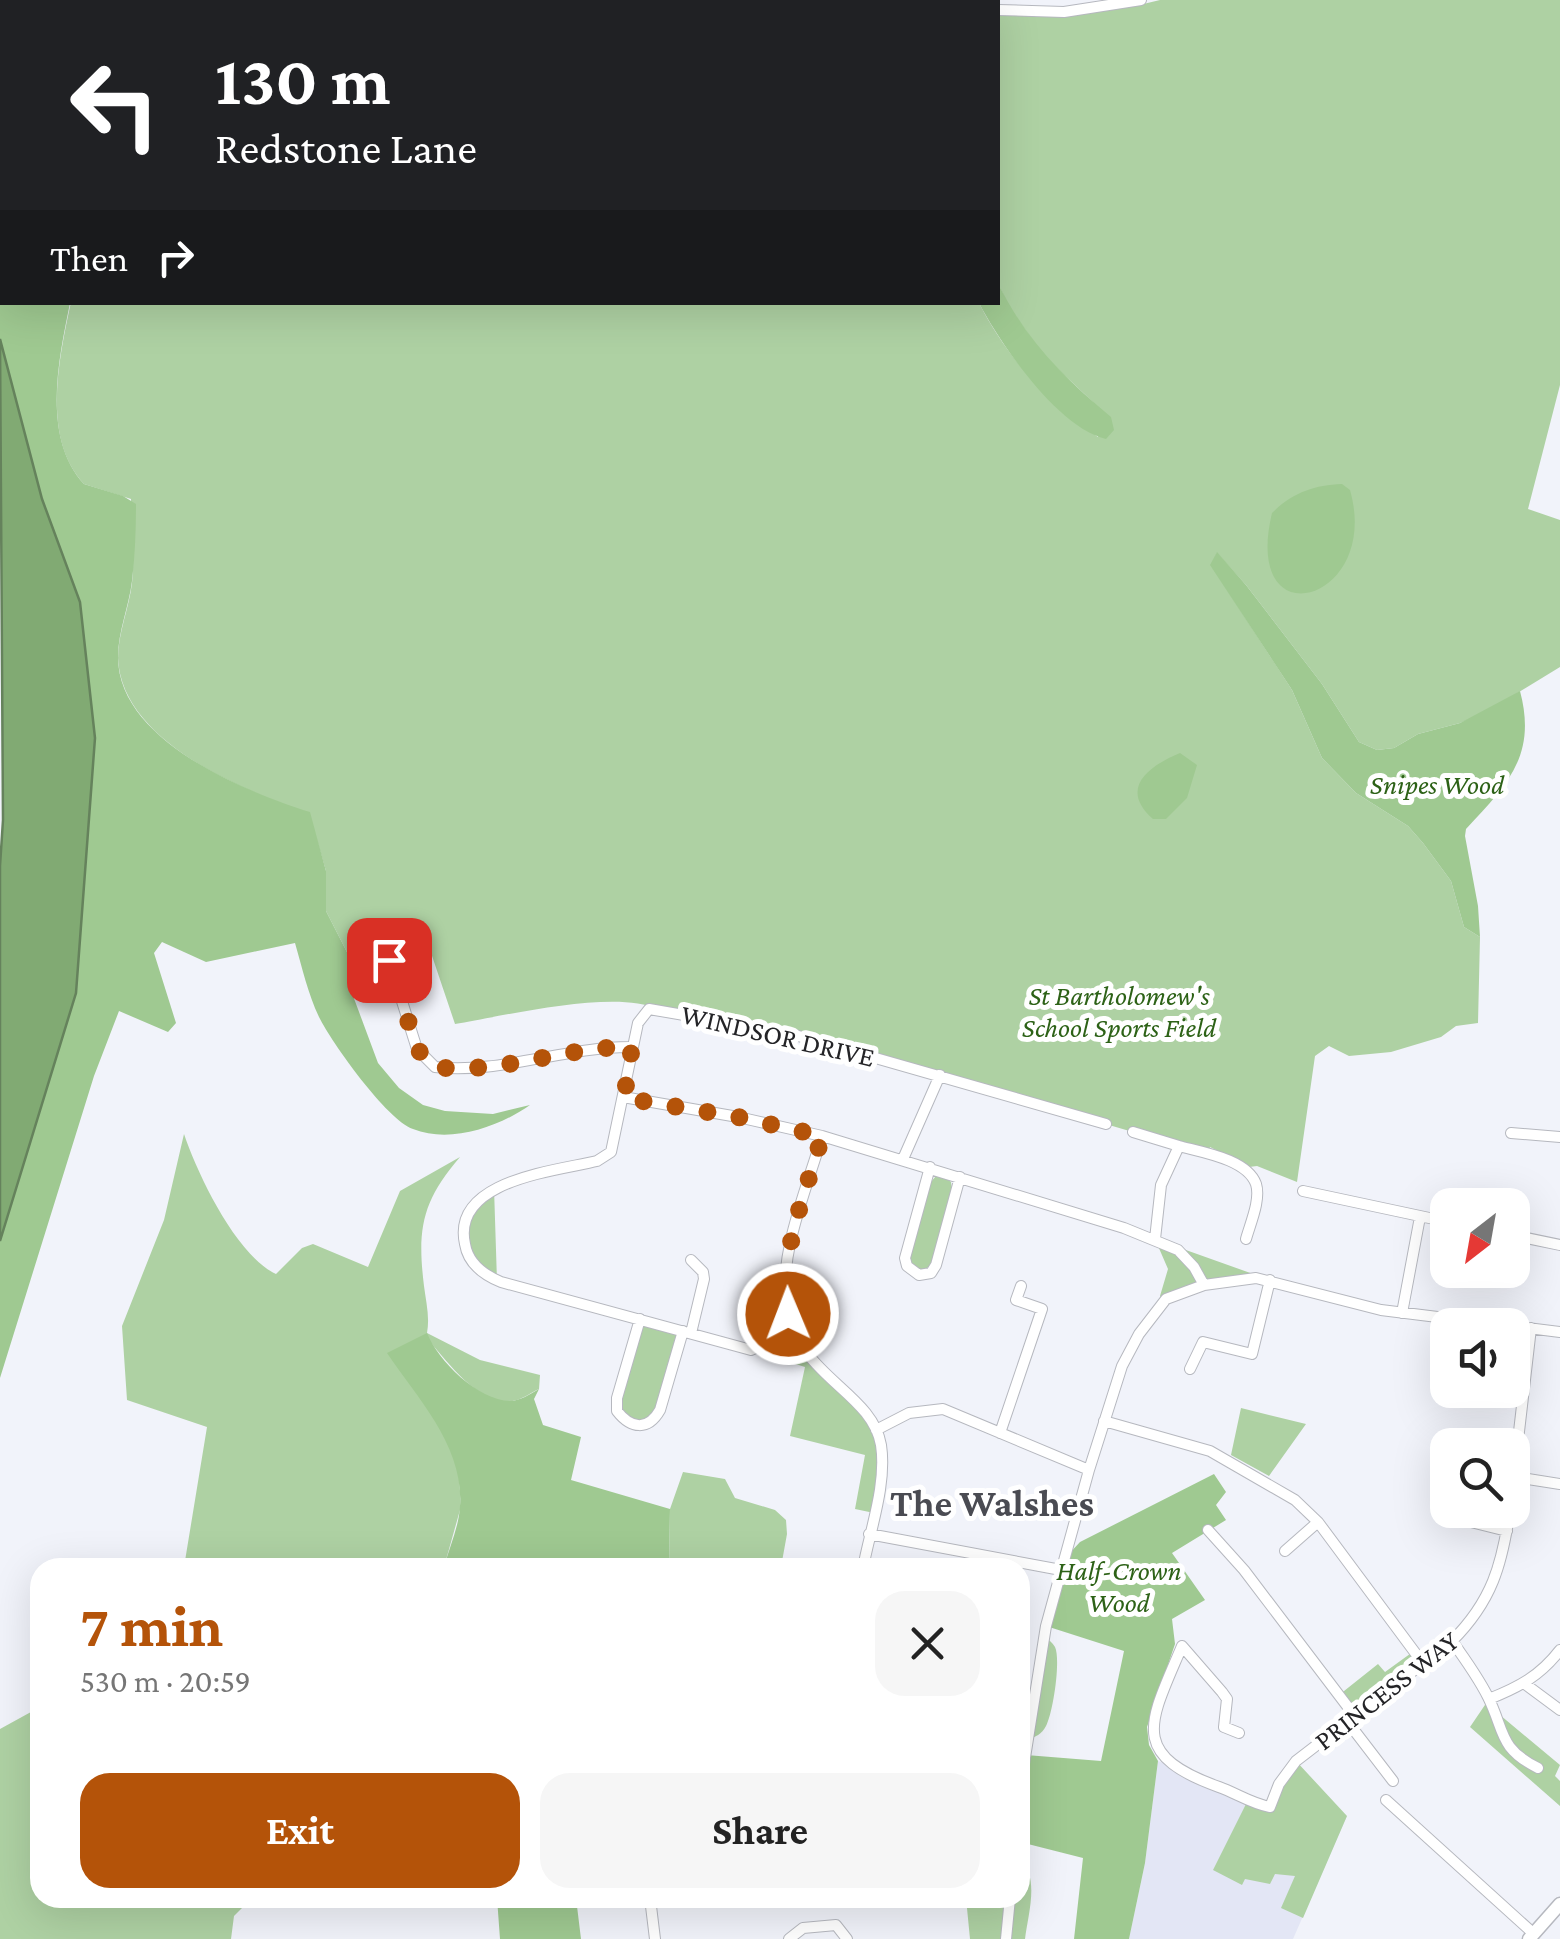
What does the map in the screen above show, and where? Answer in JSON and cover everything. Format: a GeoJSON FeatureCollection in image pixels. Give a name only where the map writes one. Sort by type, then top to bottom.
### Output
{"type":"FeatureCollection","features":[{"type":"Feature","properties":{"kind":"main road"},"geometry":{"type":"LineString","coordinates":[[1531,1936],[1560,1904]]}},
{"type":"Feature","properties":{"kind":"street"},"geometry":{"type":"LineString","coordinates":[[1000,10],[1064,12],[1141,0]]}},
{"type":"Feature","properties":{"kind":"street"},"geometry":{"type":"LineString","coordinates":[[389,960],[417,1049],[435,1067],[468,1067],[607,1046],[632,1047]]}},
{"type":"Feature","properties":{"kind":"street","name":"WINDSOR DRIVE"},"geometry":{"type":"LineString","coordinates":[[640,1319],[497,1280],[475,1265],[464,1242],[466,1218],[473,1206],[494,1188],[608,1156],[624,1098],[632,1047],[642,1014],[648,1009],[788,1033],[1106,1124]]}},
{"type":"Feature","properties":{"kind":"street"},"geometry":{"type":"LineString","coordinates":[[903,1159],[940,1075]]}},
{"type":"Feature","properties":{"kind":"street"},"geometry":{"type":"LineString","coordinates":[[624,1098],[822,1136],[1155,1239],[1184,1255],[1204,1285]]}},
{"type":"Feature","properties":{"kind":"street"},"geometry":{"type":"LineString","coordinates":[[1133,1132],[1222,1159],[1249,1174],[1256,1185],[1256,1196],[1246,1240]]}},
{"type":"Feature","properties":{"kind":"street"},"geometry":{"type":"LineString","coordinates":[[1512,1134],[1560,1137]]}},
{"type":"Feature","properties":{"kind":"street"},"geometry":{"type":"LineString","coordinates":[[822,1136],[787,1259],[785,1297],[793,1331],[810,1360],[856,1402],[881,1444],[881,1470],[865,1558]]}},
{"type":"Feature","properties":{"kind":"street"},"geometry":{"type":"LineString","coordinates":[[1155,1239],[1162,1185],[1179,1146]]}},
{"type":"Feature","properties":{"kind":"street"},"geometry":{"type":"LineString","coordinates":[[930,1167],[906,1258],[910,1270],[919,1275],[930,1273],[936,1265],[960,1177]]}},
{"type":"Feature","properties":{"kind":"street"},"geometry":{"type":"LineString","coordinates":[[1303,1191],[1430,1219]]}},
{"type":"Feature","properties":{"kind":"street"},"geometry":{"type":"LineString","coordinates":[[1402,1314],[1420,1217]]}},
{"type":"Feature","properties":{"kind":"street"},"geometry":{"type":"LineString","coordinates":[[1530,1239],[1560,1245]]}},
{"type":"Feature","properties":{"kind":"street"},"geometry":{"type":"LineString","coordinates":[[691,1260],[704,1272],[704,1279],[687,1332],[655,1420],[645,1426],[634,1426],[617,1411],[617,1398],[640,1319],[687,1332],[751,1350],[793,1331]]}},
{"type":"Feature","properties":{"kind":"street"},"geometry":{"type":"LineString","coordinates":[[1030,1695],[1061,1570],[1122,1366],[1166,1298],[1231,1280],[1270,1280],[1402,1314],[1430,1317]]}},
{"type":"Feature","properties":{"kind":"street"},"geometry":{"type":"LineString","coordinates":[[1190,1369],[1203,1342],[1252,1354],[1270,1280]]}},
{"type":"Feature","properties":{"kind":"street"},"geometry":{"type":"LineString","coordinates":[[1000,1434],[1042,1309],[1016,1300],[1021,1286]]}},
{"type":"Feature","properties":{"kind":"street"},"geometry":{"type":"LineString","coordinates":[[1520,1428],[1531,1328],[1560,1332]]}},
{"type":"Feature","properties":{"kind":"street"},"geometry":{"type":"LineString","coordinates":[[876,1430],[910,1413],[935,1408],[954,1412],[1089,1470]]}},
{"type":"Feature","properties":{"kind":"street"},"geometry":{"type":"LineString","coordinates":[[1104,1421],[1210,1452],[1295,1500],[1318,1522],[1422,1662]]}},
{"type":"Feature","properties":{"kind":"street"},"geometry":{"type":"LineString","coordinates":[[1530,1479],[1560,1484]]}},
{"type":"Feature","properties":{"kind":"street"},"geometry":{"type":"LineString","coordinates":[[1285,1551],[1318,1522]]}},
{"type":"Feature","properties":{"kind":"street"},"geometry":{"type":"LineString","coordinates":[[1495,1528],[1507,1531]]}},
{"type":"Feature","properties":{"kind":"street","name":"PRINCESS WAY"},"geometry":{"type":"LineString","coordinates":[[1239,1733],[1224,1727],[1227,1699],[1182,1646],[1154,1722],[1160,1754],[1179,1770],[1270,1807],[1279,1784],[1296,1760],[1452,1641],[1471,1622],[1489,1595],[1507,1528]]}},
{"type":"Feature","properties":{"kind":"street"},"geometry":{"type":"LineString","coordinates":[[1208,1530],[1244,1570],[1392,1781]]}},
{"type":"Feature","properties":{"kind":"street"},"geometry":{"type":"LineString","coordinates":[[870,1534],[997,1558]]}},
{"type":"Feature","properties":{"kind":"street"},"geometry":{"type":"LineString","coordinates":[[1030,1564],[1061,1570]]}},
{"type":"Feature","properties":{"kind":"street"},"geometry":{"type":"LineString","coordinates":[[1452,1641],[1489,1699],[1502,1737],[1519,1756],[1538,1768]]}},
{"type":"Feature","properties":{"kind":"street"},"geometry":{"type":"LineString","coordinates":[[1489,1699],[1525,1684],[1560,1650]]}},
{"type":"Feature","properties":{"kind":"street"},"geometry":{"type":"LineString","coordinates":[[1525,1684],[1560,1710]]}},
{"type":"Feature","properties":{"kind":"street"},"geometry":{"type":"LineString","coordinates":[[1386,1800],[1531,1936]]}},
{"type":"Feature","properties":{"kind":"street"},"geometry":{"type":"LineString","coordinates":[[651,1908],[655,1939]]}},
{"type":"Feature","properties":{"kind":"street"},"geometry":{"type":"LineString","coordinates":[[1006,1939],[1009,1908]]}},
{"type":"Feature","properties":{"kind":"street"},"geometry":{"type":"LineString","coordinates":[[790,1939],[802,1928],[836,1925],[847,1939]]}},
{"type":"Feature","properties":{"kind":"shaded area"},"geometry":{"type":"Polygon","coordinates":[[[0,339],[42,499],[80,602],[95,738],[76,993],[0,1241],[3,820],[0,339]]]}},
{"type":"Feature","properties":{"kind":"shaded area"},"geometry":{"type":"Polygon","coordinates":[[[1158,1761],[1248,1800],[1347,1816],[1293,1939],[1129,1939],[1145,1863],[1158,1761]]]}},
{"type":"Feature","properties":{"kind":"green space","name":"St Bartholomew's School Sports Field"},"geometry":{"type":"Polygon","coordinates":[[[1160,0],[1560,0],[1560,385],[1528,509],[1560,520],[1560,667],[1486,712],[1418,734],[1394,748],[1377,750],[1359,742],[1322,684],[1217,553],[1211,565],[1292,690],[1322,758],[1356,793],[1408,826],[1451,881],[1464,927],[1480,937],[1478,1023],[1456,1026],[1441,1037],[1391,1052],[1349,1056],[1329,1046],[1315,1056],[1297,1182],[1257,1166],[1249,1167],[1210,1147],[1208,1154],[846,1048],[639,1004],[558,1006],[455,1024],[428,944],[352,962],[326,911],[326,871],[309,813],[252,791],[190,758],[162,738],[124,688],[118,658],[132,583],[131,499],[84,484],[62,444],[57,397],[70,305],[980,305],[1030,377],[1098,437],[1093,402],[1044,356],[1009,307],[1000,287],[1000,10],[1079,14],[1160,0]]]}},
{"type":"Feature","properties":{"kind":"green space"},"geometry":{"type":"Polygon","coordinates":[[[1000,287],[1020,322],[1047,356],[1111,417],[1114,430],[1106,439],[1069,419],[1033,383],[980,305],[1000,305],[1000,287]]]}},
{"type":"Feature","properties":{"kind":"green space"},"geometry":{"type":"Polygon","coordinates":[[[0,305],[70,305],[58,372],[62,444],[84,484],[136,504],[132,581],[118,648],[124,687],[139,713],[161,737],[189,758],[252,791],[310,812],[326,871],[326,911],[352,962],[349,985],[378,1063],[399,1088],[423,1105],[445,1111],[493,1114],[530,1105],[474,1131],[443,1135],[413,1129],[375,1096],[326,1029],[295,943],[206,962],[162,942],[154,953],[176,1023],[168,1032],[119,1011],[94,1076],[0,1378],[0,1241],[76,993],[95,738],[80,602],[42,499],[0,339],[0,305]]]}},
{"type":"Feature","properties":{"kind":"green space"},"geometry":{"type":"Polygon","coordinates":[[[1342,484],[1350,490],[1355,528],[1347,559],[1331,581],[1311,592],[1291,592],[1276,580],[1268,554],[1272,513],[1304,491],[1342,484]]]}},
{"type":"Feature","properties":{"kind":"green space","name":"Snipes Wood"},"geometry":{"type":"Polygon","coordinates":[[[1217,552],[1322,684],[1359,742],[1377,750],[1394,748],[1418,734],[1460,723],[1520,691],[1525,733],[1515,767],[1466,829],[1480,937],[1464,927],[1451,881],[1408,826],[1356,793],[1322,758],[1292,690],[1210,565],[1217,552]]]}},
{"type":"Feature","properties":{"kind":"green space"},"geometry":{"type":"Polygon","coordinates":[[[1180,753],[1197,765],[1187,798],[1166,819],[1153,819],[1143,808],[1138,788],[1149,771],[1180,753]]]}},
{"type":"Feature","properties":{"kind":"green space"},"geometry":{"type":"Polygon","coordinates":[[[184,1134],[220,1212],[261,1264],[276,1274],[302,1248],[313,1244],[368,1267],[400,1191],[460,1157],[437,1188],[422,1232],[427,1333],[480,1360],[540,1375],[539,1389],[522,1398],[492,1398],[468,1384],[431,1343],[445,1438],[458,1465],[460,1491],[460,1510],[447,1558],[185,1558],[207,1427],[127,1400],[122,1326],[164,1220],[184,1134]]]}},
{"type":"Feature","properties":{"kind":"green space"},"geometry":{"type":"Polygon","coordinates":[[[936,1176],[951,1182],[952,1190],[932,1264],[923,1271],[910,1263],[911,1254],[930,1183],[936,1176]]]}},
{"type":"Feature","properties":{"kind":"green space"},"geometry":{"type":"Polygon","coordinates":[[[494,1188],[497,1281],[475,1265],[464,1230],[466,1218],[494,1188]]]}},
{"type":"Feature","properties":{"kind":"green space"},"geometry":{"type":"Polygon","coordinates":[[[1155,1239],[1270,1280],[1231,1280],[1163,1302],[1160,1296],[1168,1269],[1155,1239]]]}},
{"type":"Feature","properties":{"kind":"green space"},"geometry":{"type":"Polygon","coordinates":[[[640,1319],[683,1331],[660,1410],[645,1426],[624,1420],[617,1398],[640,1319]]]}},
{"type":"Feature","properties":{"kind":"green space"},"geometry":{"type":"Polygon","coordinates":[[[793,1331],[857,1402],[881,1444],[874,1513],[855,1509],[865,1455],[790,1436],[805,1367],[751,1350],[793,1331]]]}},
{"type":"Feature","properties":{"kind":"green space"},"geometry":{"type":"Polygon","coordinates":[[[427,1333],[450,1367],[485,1394],[514,1401],[539,1389],[534,1399],[543,1425],[581,1437],[571,1480],[670,1509],[669,1558],[447,1558],[459,1514],[455,1464],[437,1425],[387,1353],[427,1333]]]}},
{"type":"Feature","properties":{"kind":"green space"},"geometry":{"type":"Polygon","coordinates":[[[1241,1408],[1306,1424],[1269,1476],[1231,1455],[1241,1408]]]}},
{"type":"Feature","properties":{"kind":"green space"},"geometry":{"type":"Polygon","coordinates":[[[683,1472],[725,1479],[735,1498],[775,1510],[786,1520],[783,1558],[669,1558],[670,1509],[683,1472]]]}},
{"type":"Feature","properties":{"kind":"green space","name":"Half-Crown Wood"},"geometry":{"type":"Polygon","coordinates":[[[1214,1474],[1226,1492],[1216,1505],[1226,1520],[1172,1553],[1205,1600],[1172,1619],[1175,1644],[1147,1727],[1149,1745],[1158,1761],[1145,1863],[1129,1939],[1074,1939],[1083,1858],[1030,1845],[1030,1755],[1101,1761],[1124,1651],[1046,1626],[1068,1555],[1080,1542],[1214,1474]]]}},
{"type":"Feature","properties":{"kind":"green space"},"geometry":{"type":"Polygon","coordinates":[[[1044,1636],[1057,1654],[1054,1699],[1044,1729],[1030,1739],[1044,1636]]]}},
{"type":"Feature","properties":{"kind":"green space"},"geometry":{"type":"Polygon","coordinates":[[[1414,1651],[1422,1662],[1354,1715],[1339,1695],[1378,1664],[1385,1672],[1414,1651]]]}},
{"type":"Feature","properties":{"kind":"green space"},"geometry":{"type":"Polygon","coordinates":[[[1489,1699],[1500,1715],[1560,1765],[1555,1776],[1560,1781],[1560,1806],[1470,1727],[1489,1699]]]}},
{"type":"Feature","properties":{"kind":"green space"},"geometry":{"type":"Polygon","coordinates":[[[30,1712],[30,1908],[242,1908],[234,1916],[231,1939],[0,1939],[0,1729],[30,1712]]]}},
{"type":"Feature","properties":{"kind":"green space"},"geometry":{"type":"Polygon","coordinates":[[[1296,1761],[1347,1816],[1303,1918],[1281,1908],[1295,1876],[1275,1874],[1270,1884],[1245,1879],[1242,1885],[1213,1870],[1248,1800],[1271,1807],[1296,1761]]]}},
{"type":"Feature","properties":{"kind":"green space"},"geometry":{"type":"Polygon","coordinates":[[[498,1908],[577,1908],[581,1939],[500,1939],[498,1908]]]}},
{"type":"Feature","properties":{"kind":"green space"},"geometry":{"type":"Polygon","coordinates":[[[967,1908],[1030,1908],[1025,1939],[970,1939],[967,1908]]]}},
{"type":"Feature","properties":{"kind":"district","name":"The Walshes"},"geometry":{"type":"Point","coordinates":[992,1503]}},
{"type":"Feature","properties":{"kind":"route"},"geometry":{"type":"LineString","coordinates":[[389,960],[417,1049],[435,1067],[468,1067],[607,1046],[632,1047],[624,1098],[822,1136],[787,1259],[788,1314]]}}]}
